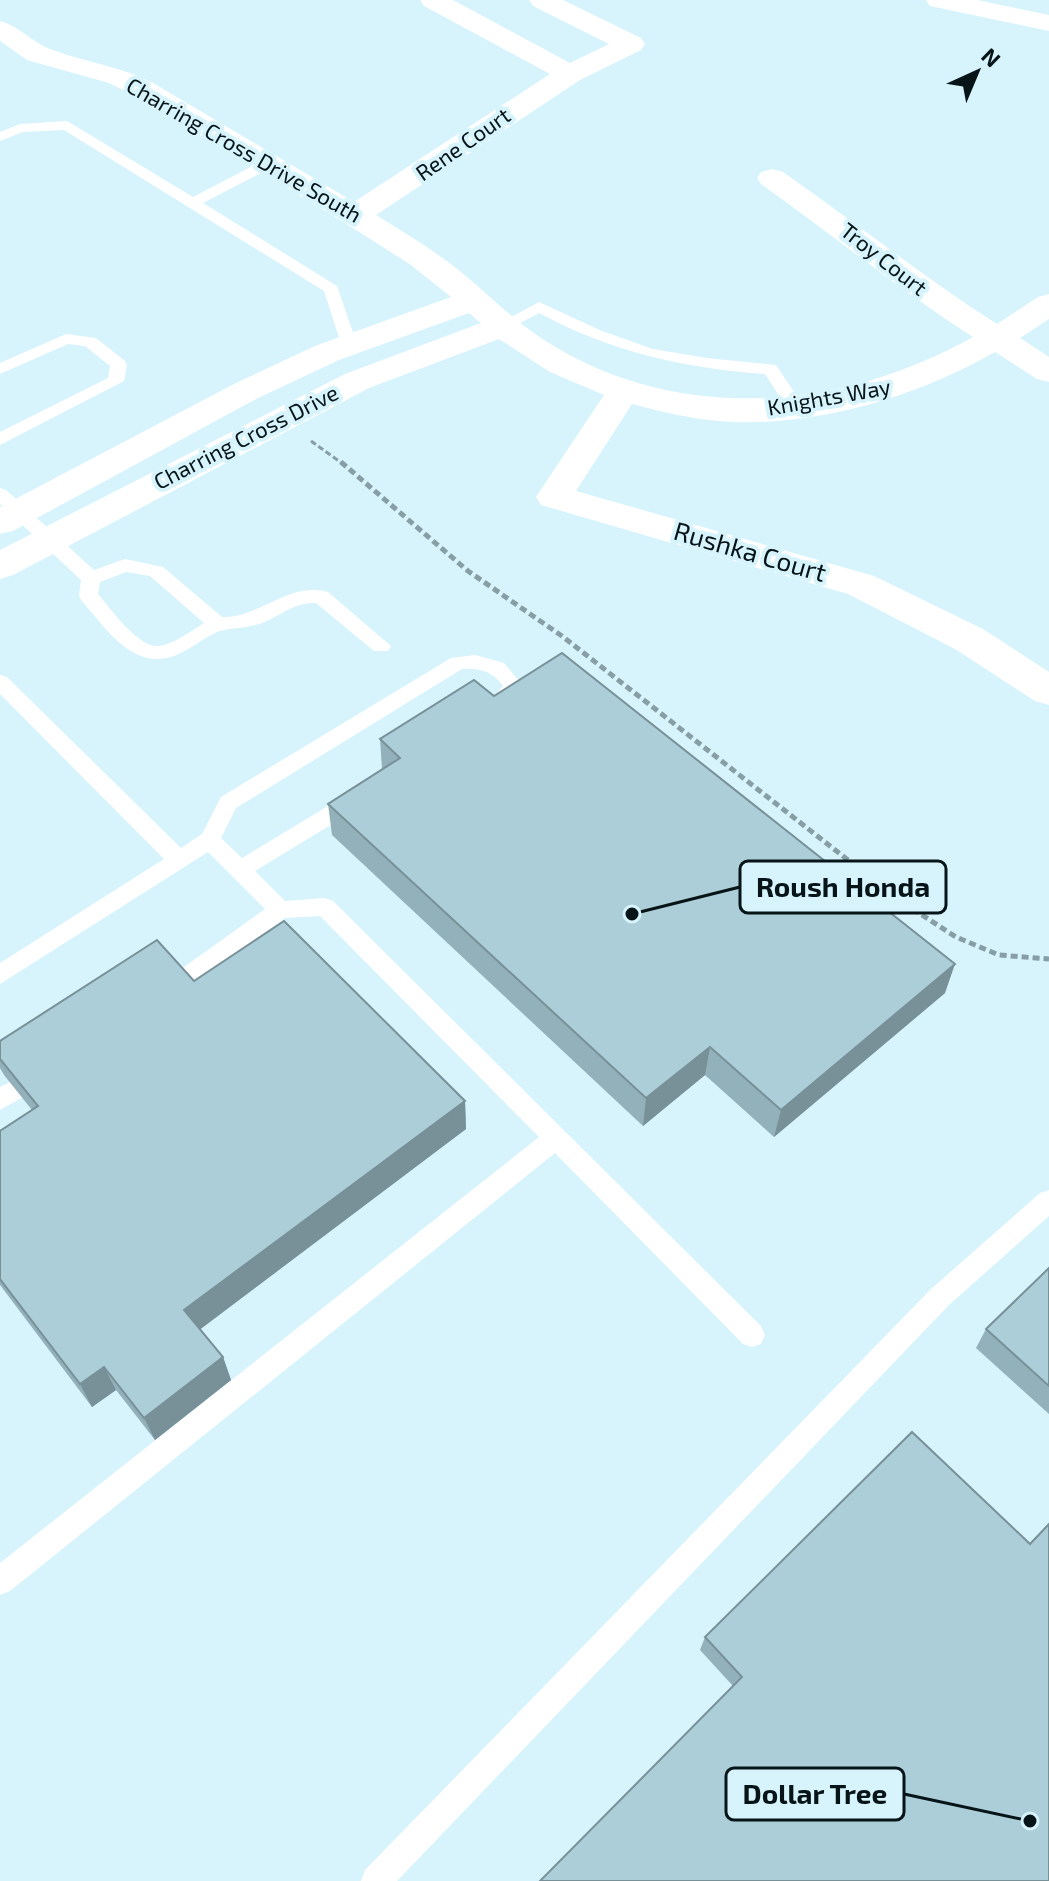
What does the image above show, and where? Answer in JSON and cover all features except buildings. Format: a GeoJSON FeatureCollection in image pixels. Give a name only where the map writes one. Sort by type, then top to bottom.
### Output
{"type":"FeatureCollection","features":[{"type":"Feature","properties":{"kind":"street"},"geometry":{"type":"LineString","coordinates":[[433,0],[570,74]]}},
{"type":"Feature","properties":{"kind":"street","name":"Rene Court"},"geometry":{"type":"LineString","coordinates":[[356,214],[415,178],[493,121],[570,74],[631,44],[542,0]]}},
{"type":"Feature","properties":{"kind":"street"},"geometry":{"type":"LineString","coordinates":[[939,0],[1049,23]]}},
{"type":"Feature","properties":{"kind":"street","name":"Charring Cross Drive South"},"geometry":{"type":"LineString","coordinates":[[0,29],[37,54],[60,63],[119,77],[143,89],[356,214],[447,275],[473,300]]}},
{"type":"Feature","properties":{"kind":"street","name":"Troy Court"},"geometry":{"type":"LineString","coordinates":[[772,178],[858,238],[925,292],[1049,372]]}},
{"type":"Feature","properties":{"kind":"street","name":"Knights Way"},"geometry":{"type":"LineString","coordinates":[[473,300],[501,327],[542,354],[596,382],[693,408],[727,410],[795,407],[900,384],[997,340],[1049,304]]}},
{"type":"Feature","properties":{"kind":"street","name":"Charring Cross Drive"},"geometry":{"type":"LineString","coordinates":[[7,509],[246,391],[349,344],[473,300]]}},
{"type":"Feature","properties":{"kind":"street","name":"Charring Cross Drive"},"geometry":{"type":"LineString","coordinates":[[0,566],[280,418],[357,381],[501,327]]}},
{"type":"Feature","properties":{"kind":"street","name":"Rushka Court"},"geometry":{"type":"LineString","coordinates":[[624,390],[554,497],[861,585],[969,639],[1049,691]]}},
{"type":"Feature","properties":{"kind":"lane"},"geometry":{"type":"LineString","coordinates":[[0,137],[20,128],[67,125],[331,289],[349,344]]}},
{"type":"Feature","properties":{"kind":"lane"},"geometry":{"type":"LineString","coordinates":[[192,203],[269,163]]}},
{"type":"Feature","properties":{"kind":"lane"},"geometry":{"type":"LineString","coordinates":[[501,327],[539,307],[579,330],[641,353],[704,365],[770,369],[795,407]]}},
{"type":"Feature","properties":{"kind":"lane"},"geometry":{"type":"LineString","coordinates":[[0,369],[66,339],[90,342],[119,365],[116,381],[0,439]]}},
{"type":"Feature","properties":{"kind":"lane"},"geometry":{"type":"LineString","coordinates":[[7,509],[51,539],[91,578]]}},
{"type":"Feature","properties":{"kind":"lane"},"geometry":{"type":"LineString","coordinates":[[91,578],[125,565],[156,571],[217,624]]}},
{"type":"Feature","properties":{"kind":"lane"},"geometry":{"type":"LineString","coordinates":[[91,578],[88,595],[132,643],[146,652],[160,653],[217,624],[253,620],[297,596],[311,595],[321,597],[381,646]]}},
{"type":"Feature","properties":{"kind":"lane"},"geometry":{"type":"LineString","coordinates":[[0,975],[210,840],[228,803],[458,663],[476,659],[495,666],[509,677],[514,687],[507,697],[482,717]]}},
{"type":"Feature","properties":{"kind":"lane"},"geometry":{"type":"LineString","coordinates":[[0,682],[179,860]]}},
{"type":"Feature","properties":{"kind":"lane"},"geometry":{"type":"LineString","coordinates":[[240,870],[377,786]]}},
{"type":"Feature","properties":{"kind":"lane"},"geometry":{"type":"LineString","coordinates":[[210,840],[280,910]]}},
{"type":"Feature","properties":{"kind":"lane"},"geometry":{"type":"LineString","coordinates":[[178,984],[280,910],[325,907],[752,1335]]}},
{"type":"Feature","properties":{"kind":"lane"},"geometry":{"type":"LineString","coordinates":[[0,1581],[555,1139]]}},
{"type":"Feature","properties":{"kind":"lane"},"geometry":{"type":"LineString","coordinates":[[376,1881],[940,1297],[1049,1201]]}},
{"type":"Feature","properties":{"kind":"path"},"geometry":{"type":"LineString","coordinates":[[280,418],[342,463],[468,571],[562,636],[899,900],[956,937],[999,955],[1049,959]]}},
{"type":"Feature","properties":{"kind":"place","name":"Roush Honda"},"geometry":{"type":"Point","coordinates":[632,914]}},
{"type":"Feature","properties":{"kind":"place","name":"Dollar Tree"},"geometry":{"type":"Point","coordinates":[1030,1821]}}]}
